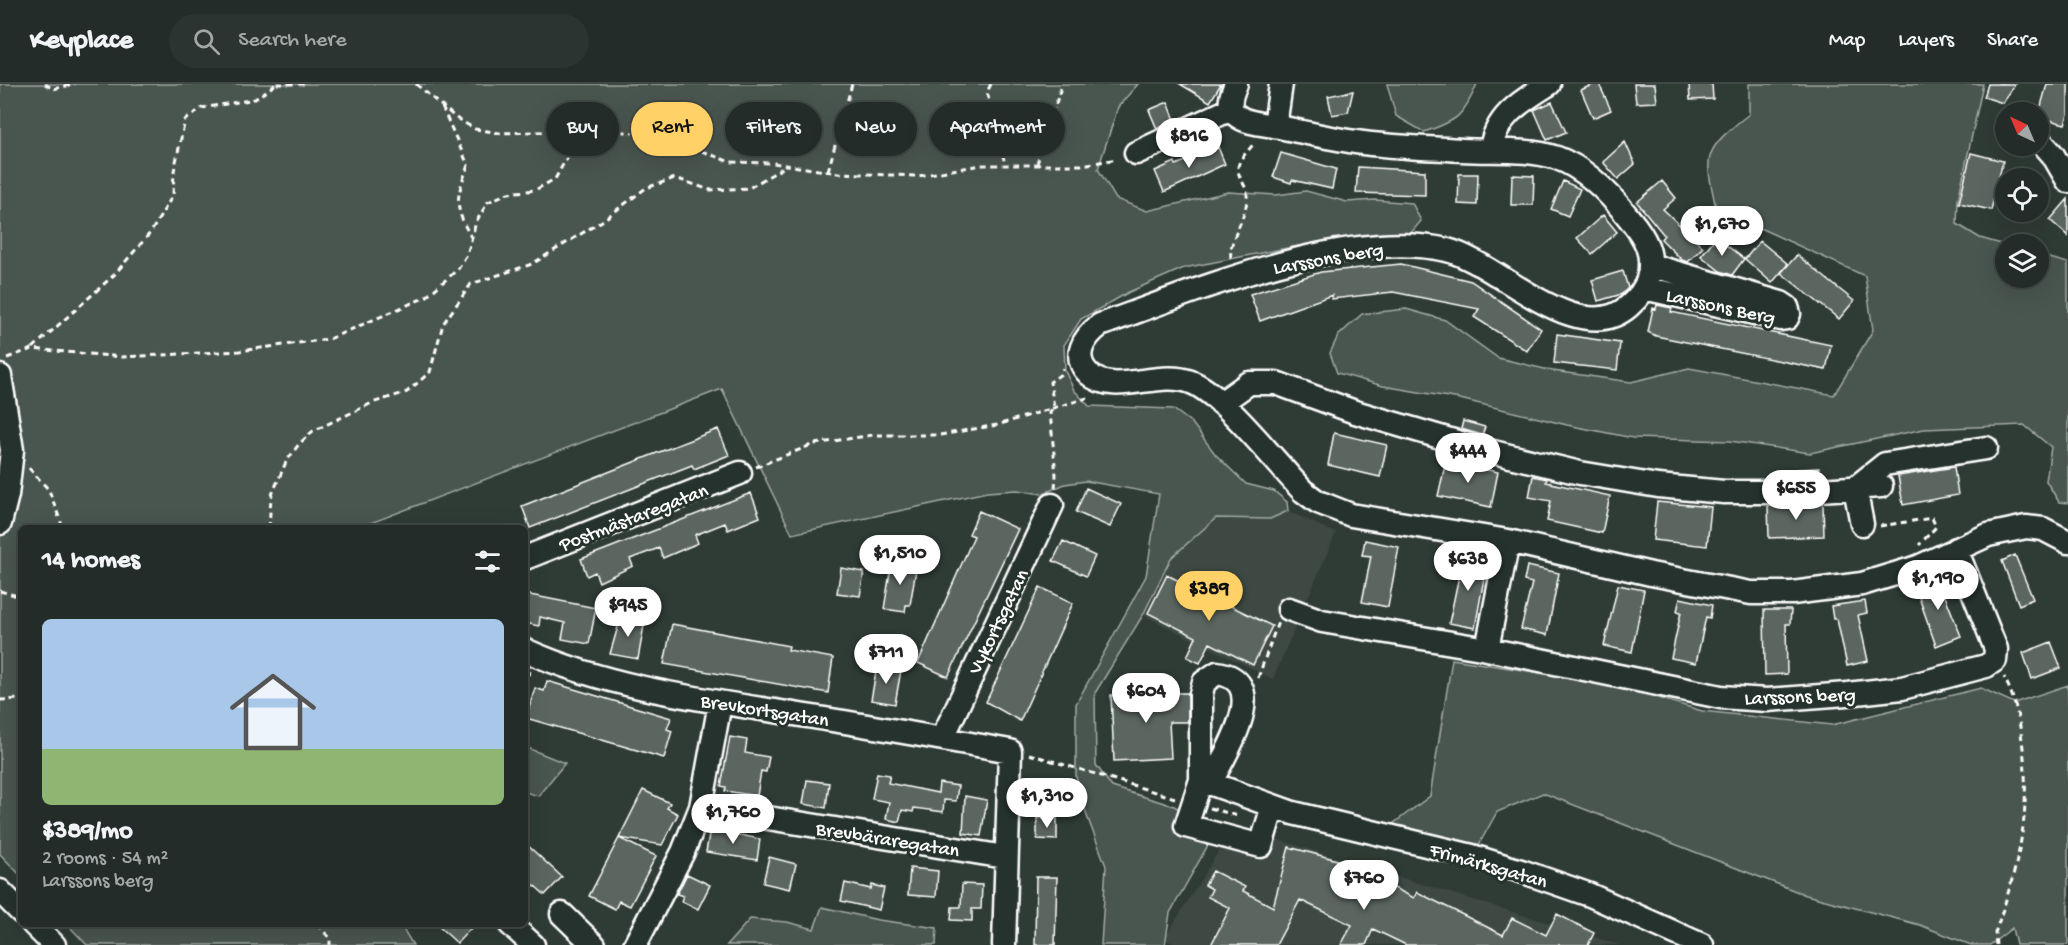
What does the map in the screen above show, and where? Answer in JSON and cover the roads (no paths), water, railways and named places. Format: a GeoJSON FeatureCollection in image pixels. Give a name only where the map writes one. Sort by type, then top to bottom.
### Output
{"type":"FeatureCollection","features":[{"type":"Feature","properties":{"kind":"street"},"geometry":{"type":"LineString","coordinates":[[1136,153],[1231,109],[1231,95],[1236,84]]}},
{"type":"Feature","properties":{"kind":"street"},"geometry":{"type":"LineString","coordinates":[[1266,124],[1281,84]]}},
{"type":"Feature","properties":{"kind":"street"},"geometry":{"type":"LineString","coordinates":[[1491,150],[1493,135],[1500,122],[1509,112],[1549,84]]}},
{"type":"Feature","properties":{"kind":"street","name":"Larssons berg"},"geometry":{"type":"LineString","coordinates":[[1221,403],[1194,382],[1180,378],[1103,383],[1087,372],[1080,353],[1084,340],[1100,325],[1236,276],[1314,256],[1383,246],[1449,250],[1520,290],[1583,318],[1600,319],[1619,314],[1638,297],[1644,288],[1650,265],[1648,246],[1633,223],[1607,194],[1579,169],[1565,161],[1539,154],[1357,142],[1266,124],[1235,114],[1231,109]]}},
{"type":"Feature","properties":{"kind":"street"},"geometry":{"type":"LineString","coordinates":[[2049,150],[2068,181]]}},
{"type":"Feature","properties":{"kind":"street","name":"Larssons Berg"},"geometry":{"type":"LineString","coordinates":[[1644,288],[1781,319],[1787,318],[1789,314],[1787,307],[1781,303],[1650,265]]}},
{"type":"Feature","properties":{"kind":"street"},"geometry":{"type":"LineString","coordinates":[[0,376],[12,450],[7,495],[0,523]]}},
{"type":"Feature","properties":{"kind":"street"},"geometry":{"type":"LineString","coordinates":[[1881,486],[1724,492],[1658,486],[1580,473],[1481,449],[1355,412],[1276,383],[1249,383],[1221,403],[1303,491],[1318,502],[1351,515],[1508,541],[1651,574],[1751,593],[1792,592],[1862,584],[1896,575],[1988,535],[2026,527],[2043,529],[2068,542]]}},
{"type":"Feature","properties":{"kind":"street"},"geometry":{"type":"LineString","coordinates":[[1855,488],[1885,464],[1986,448]]}},
{"type":"Feature","properties":{"kind":"street","name":"Postmästaregatan"},"geometry":{"type":"LineString","coordinates":[[528,557],[741,473]]}},
{"type":"Feature","properties":{"kind":"street"},"geometry":{"type":"LineString","coordinates":[[1855,488],[1862,524]]}},
{"type":"Feature","properties":{"kind":"street","name":"Vykortsgatan"},"geometry":{"type":"LineString","coordinates":[[943,737],[1053,505]]}},
{"type":"Feature","properties":{"kind":"street"},"geometry":{"type":"LineString","coordinates":[[1487,649],[1508,541]]}},
{"type":"Feature","properties":{"kind":"street","name":"Larssons berg"},"geometry":{"type":"LineString","coordinates":[[1289,609],[1322,621],[1487,649],[1721,697],[1767,700],[1902,688],[1986,666],[1995,660],[1996,649],[1956,549]]}},
{"type":"Feature","properties":{"kind":"street","name":"Brevkortsgatan"},"geometry":{"type":"LineString","coordinates":[[528,651],[607,679],[720,703],[943,737],[1010,751],[1005,856]]}},
{"type":"Feature","properties":{"kind":"street"},"geometry":{"type":"LineString","coordinates":[[635,945],[683,852],[701,807],[720,703]]}},
{"type":"Feature","properties":{"kind":"street","name":"Frimärksgatan"},"geometry":{"type":"LineString","coordinates":[[1273,806],[1261,846],[1186,826],[1206,782],[1273,806],[1524,872],[1590,895],[1702,945]]}},
{"type":"Feature","properties":{"kind":"street","name":"Brevbäraregatan"},"geometry":{"type":"LineString","coordinates":[[701,807],[1005,856]]}},
{"type":"Feature","properties":{"kind":"street"},"geometry":{"type":"LineString","coordinates":[[1004,945],[1005,856]]}},
{"type":"Feature","properties":{"kind":"street"},"geometry":{"type":"LineString","coordinates":[[0,891],[18,909]]}},
{"type":"Feature","properties":{"kind":"street"},"geometry":{"type":"LineString","coordinates":[[562,914],[594,945]]}},
{"type":"Feature","properties":{"kind":"street"},"geometry":{"type":"LineString","coordinates":[[36,927],[54,945]]}},
{"type":"Feature","properties":{"kind":"street"},"geometry":{"type":"LineString","coordinates":[[513,927],[533,945]]}}]}
